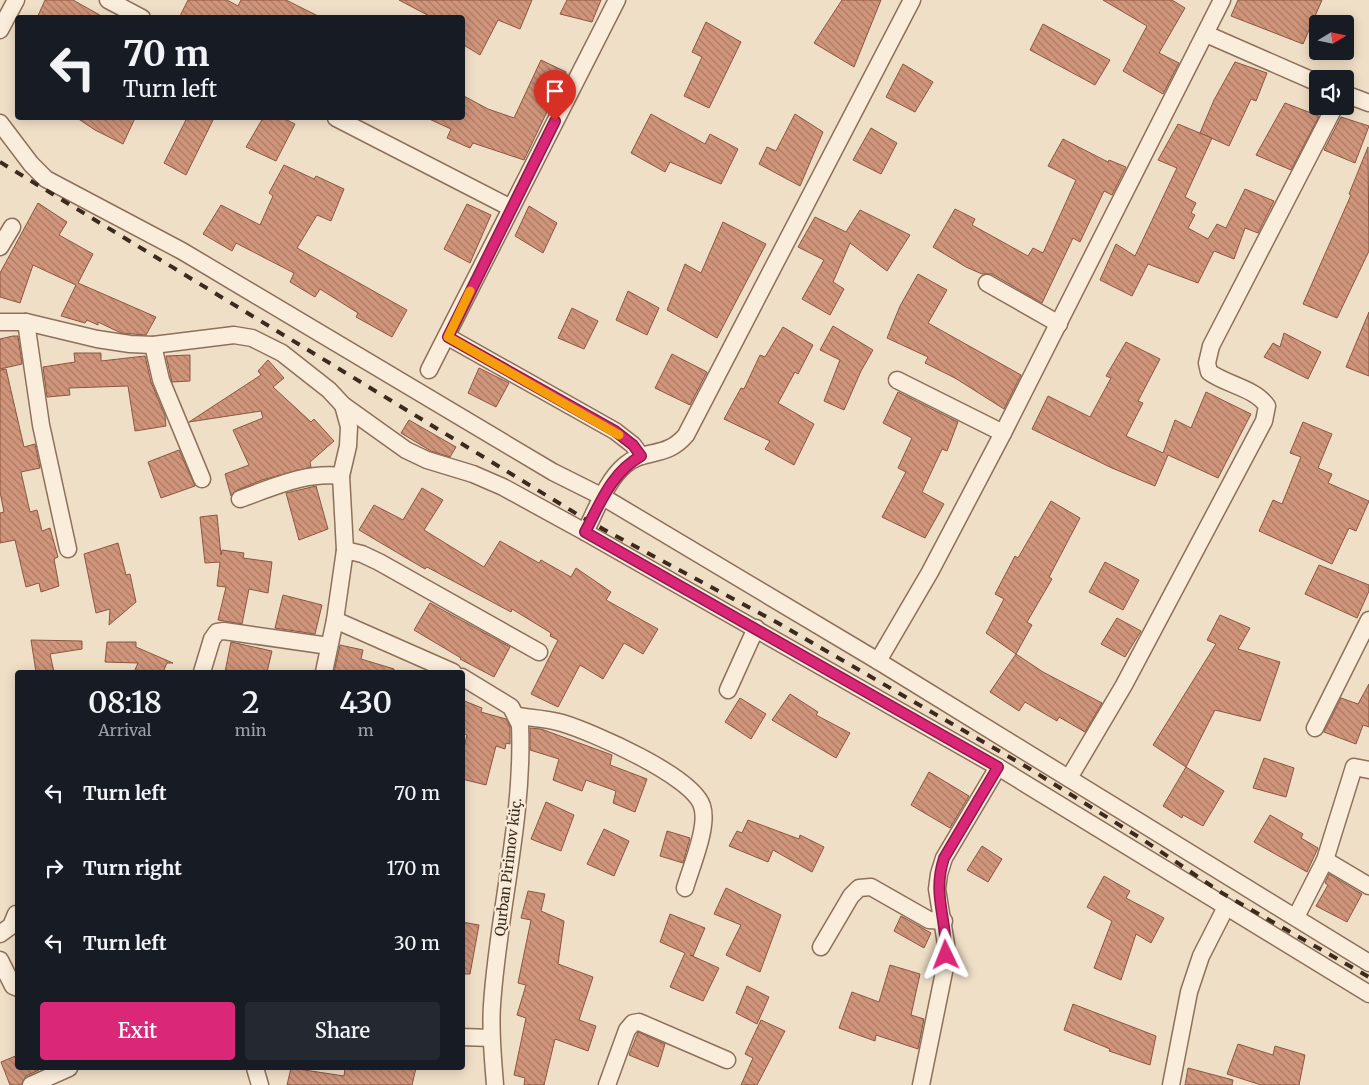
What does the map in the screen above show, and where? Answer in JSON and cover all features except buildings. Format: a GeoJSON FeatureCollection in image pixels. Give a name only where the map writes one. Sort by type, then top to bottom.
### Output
{"type":"FeatureCollection","features":[{"type":"Feature","properties":{"kind":"street"},"geometry":{"type":"LineString","coordinates":[[0,30],[16,0]]}},
{"type":"Feature","properties":{"kind":"street"},"geometry":{"type":"LineString","coordinates":[[108,0],[136,15]]}},
{"type":"Feature","properties":{"kind":"street"},"geometry":{"type":"LineString","coordinates":[[429,370],[448,337],[617,0]]}},
{"type":"Feature","properties":{"kind":"street"},"geometry":{"type":"LineString","coordinates":[[585,532],[603,497],[625,465],[641,456],[663,453],[678,445],[686,435],[912,0]]}},
{"type":"Feature","properties":{"kind":"street"},"geometry":{"type":"LineString","coordinates":[[878,661],[930,572],[1059,324],[1222,0]]}},
{"type":"Feature","properties":{"kind":"street"},"geometry":{"type":"LineString","coordinates":[[1206,34],[1309,78]]}},
{"type":"Feature","properties":{"kind":"street"},"geometry":{"type":"LineString","coordinates":[[1354,97],[1369,103]]}},
{"type":"Feature","properties":{"kind":"street"},"geometry":{"type":"LineString","coordinates":[[1069,778],[1129,677],[1264,422],[1267,406],[1261,397],[1218,379],[1209,372],[1207,364],[1211,346],[1330,115]]}},
{"type":"Feature","properties":{"kind":"street"},"geometry":{"type":"LineString","coordinates":[[340,120],[512,208]]}},
{"type":"Feature","properties":{"kind":"street"},"geometry":{"type":"LineString","coordinates":[[0,123],[31,164],[46,179],[182,250],[553,472],[603,497],[878,661],[1369,963]]}},
{"type":"Feature","properties":{"kind":"street"},"geometry":{"type":"LineString","coordinates":[[0,247],[12,227]]}},
{"type":"Feature","properties":{"kind":"street"},"geometry":{"type":"LineString","coordinates":[[987,283],[1059,324]]}},
{"type":"Feature","properties":{"kind":"street"},"geometry":{"type":"LineString","coordinates":[[0,322],[26,322],[97,339],[130,344],[154,345],[234,335],[252,338],[282,354],[330,390],[343,405],[406,450],[427,460],[473,474],[503,486],[756,628],[998,767],[1369,994]]}},
{"type":"Feature","properties":{"kind":"street"},"geometry":{"type":"LineString","coordinates":[[26,322],[40,425],[68,549]]}},
{"type":"Feature","properties":{"kind":"street"},"geometry":{"type":"LineString","coordinates":[[448,337],[615,431],[633,445],[641,456]]}},
{"type":"Feature","properties":{"kind":"street"},"geometry":{"type":"LineString","coordinates":[[154,345],[167,395],[202,479]]}},
{"type":"Feature","properties":{"kind":"street"},"geometry":{"type":"LineString","coordinates":[[897,380],[1002,433]]}},
{"type":"Feature","properties":{"kind":"street"},"geometry":{"type":"LineString","coordinates":[[324,670],[335,620],[345,550],[341,476],[348,446],[349,427],[343,405]]}},
{"type":"Feature","properties":{"kind":"street"},"geometry":{"type":"LineString","coordinates":[[240,499],[306,476],[322,474],[341,476]]}},
{"type":"Feature","properties":{"kind":"street"},"geometry":{"type":"LineString","coordinates":[[345,550],[362,554],[379,562],[539,652]]}},
{"type":"Feature","properties":{"kind":"street"},"geometry":{"type":"LineString","coordinates":[[335,620],[448,670]]}},
{"type":"Feature","properties":{"kind":"street"},"geometry":{"type":"LineString","coordinates":[[1315,728],[1369,620]]}},
{"type":"Feature","properties":{"kind":"street"},"geometry":{"type":"LineString","coordinates":[[728,690],[756,628]]}},
{"type":"Feature","properties":{"kind":"street"},"geometry":{"type":"LineString","coordinates":[[203,670],[217,632],[224,631],[328,646]]}},
{"type":"Feature","properties":{"kind":"street"},"geometry":{"type":"LineString","coordinates":[[465,679],[511,707],[517,716],[562,724],[598,736],[657,765],[693,794],[702,805],[704,820],[685,888]]}},
{"type":"Feature","properties":{"kind":"street","name":"Qurban Pirimov küç."},"geometry":{"type":"LineString","coordinates":[[495,1085],[491,1038],[495,973],[516,805],[520,734],[517,716]]}},
{"type":"Feature","properties":{"kind":"street"},"geometry":{"type":"LineString","coordinates":[[921,1085],[945,967],[944,921],[937,889],[939,874],[944,858],[998,767]]}},
{"type":"Feature","properties":{"kind":"street"},"geometry":{"type":"LineString","coordinates":[[1296,917],[1325,860],[1354,767],[1369,770]]}},
{"type":"Feature","properties":{"kind":"street"},"geometry":{"type":"LineString","coordinates":[[1325,860],[1369,886]]}},
{"type":"Feature","properties":{"kind":"street"},"geometry":{"type":"LineString","coordinates":[[821,947],[851,896],[859,888],[871,887],[929,920],[944,921]]}},
{"type":"Feature","properties":{"kind":"street"},"geometry":{"type":"LineString","coordinates":[[1171,1085],[1192,983],[1201,956],[1226,907]]}},
{"type":"Feature","properties":{"kind":"street"},"geometry":{"type":"LineString","coordinates":[[0,934],[11,926],[15,916]]}},
{"type":"Feature","properties":{"kind":"street"},"geometry":{"type":"LineString","coordinates":[[0,960],[15,987]]}},
{"type":"Feature","properties":{"kind":"street"},"geometry":{"type":"LineString","coordinates":[[607,1085],[627,1030],[633,1023],[639,1022],[727,1060]]}},
{"type":"Feature","properties":{"kind":"street"},"geometry":{"type":"LineString","coordinates":[[465,1036],[491,1038]]}},
{"type":"Feature","properties":{"kind":"street"},"geometry":{"type":"LineString","coordinates":[[31,1085],[65,1070]]}},
{"type":"Feature","properties":{"kind":"street"},"geometry":{"type":"LineString","coordinates":[[256,1070],[260,1085]]}},
{"type":"Feature","properties":{"kind":"railway"},"geometry":{"type":"LineString","coordinates":[[0,162],[590,522],[778,623],[1030,769],[1145,841],[1222,893],[1369,977]]}},
{"type":"Feature","properties":{"kind":"slow traffic"},"geometry":{"type":"LineString","coordinates":[[470,291],[448,337],[619,435]]}},
{"type":"Feature","properties":{"kind":"route"},"geometry":{"type":"LineString","coordinates":[[555,121],[448,337],[615,431],[633,445],[641,456],[625,465],[613,481],[585,532],[998,767],[944,858],[939,874],[937,889],[944,921],[946,955]]}}]}
